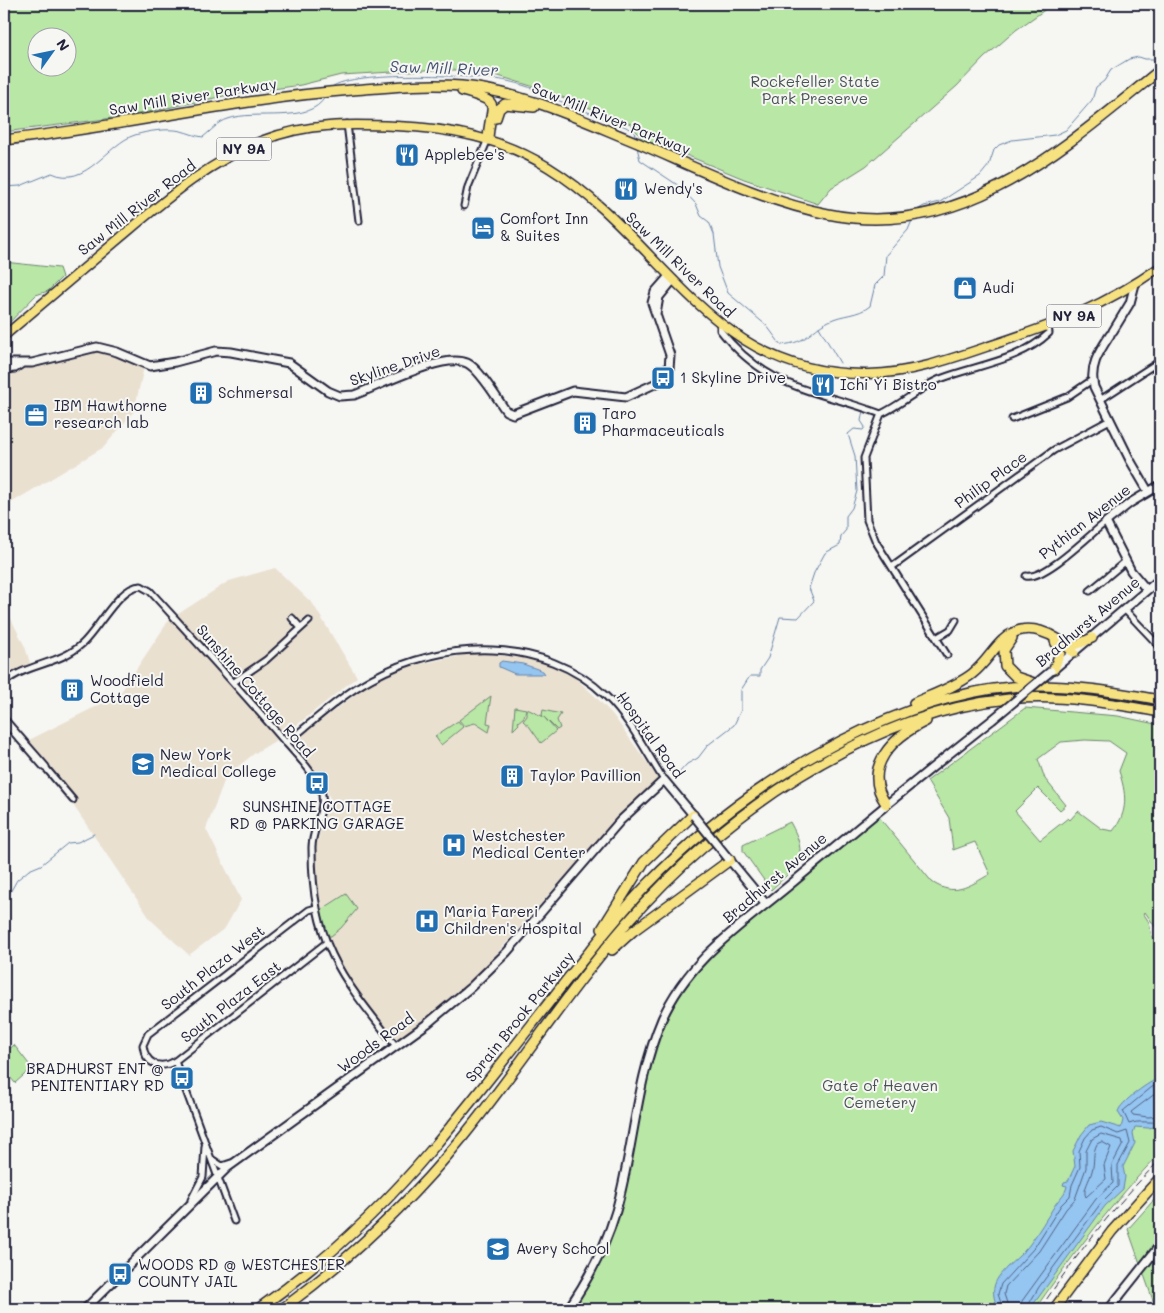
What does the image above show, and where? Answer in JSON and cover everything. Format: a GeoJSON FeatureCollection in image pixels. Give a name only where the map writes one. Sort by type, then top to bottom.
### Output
{"type":"FeatureCollection","features":[{"type":"Feature","properties":{"kind":"highway","name":"Saw Mill River Parkway"},"geometry":{"type":"LineString","coordinates":[[912,220],[970,201],[1022,173],[1071,141],[1160,70]]}},
{"type":"Feature","properties":{"kind":"highway","name":"Saw Mill River Parkway"},"geometry":{"type":"LineString","coordinates":[[4,140],[326,94],[419,85],[478,88],[535,102],[758,198],[807,214],[857,224],[912,220],[966,208],[1025,178],[1086,137],[1160,77]]}},
{"type":"Feature","properties":{"kind":"highway","name":"Saw Mill River Parkway"},"geometry":{"type":"LineString","coordinates":[[4,145],[326,94],[419,90],[462,91],[498,97],[534,107],[637,146]]}},
{"type":"Feature","properties":{"kind":"highway"},"geometry":{"type":"LineString","coordinates":[[462,91],[486,98],[492,104],[493,110],[488,139]]}},
{"type":"Feature","properties":{"kind":"highway"},"geometry":{"type":"LineString","coordinates":[[488,139],[498,111],[502,106],[508,104],[534,107]]}},
{"type":"Feature","properties":{"kind":"highway"},"geometry":{"type":"LineString","coordinates":[[884,720],[968,677],[982,665],[1002,641],[1014,633],[1037,630],[1049,633],[1072,654]]}},
{"type":"Feature","properties":{"kind":"highway"},"geometry":{"type":"LineString","coordinates":[[1049,686],[1013,675],[1005,666],[1003,653],[1008,642],[1022,634],[1040,634],[1076,645],[1092,638]]}},
{"type":"Feature","properties":{"kind":"highway"},"geometry":{"type":"LineString","coordinates":[[1053,670],[1060,653],[1058,640]]}},
{"type":"Feature","properties":{"kind":"highway","name":"Sprain Brook Parkway"},"geometry":{"type":"LineString","coordinates":[[258,1309],[331,1252],[403,1182],[445,1133],[588,954],[647,885],[722,818],[804,761],[884,720],[960,695],[1002,688],[1049,686],[1102,690],[1160,700]]}},
{"type":"Feature","properties":{"kind":"highway","name":"Sprain Brook Parkway"},"geometry":{"type":"LineString","coordinates":[[282,1309],[358,1248],[424,1182],[471,1127],[618,934],[656,892],[708,843],[753,808],[812,770],[870,739],[916,720],[964,706],[1009,699],[1045,697],[1102,702],[1160,712]]}},
{"type":"Feature","properties":{"kind":"highway"},"geometry":{"type":"LineString","coordinates":[[886,804],[878,790],[876,779],[877,768],[885,753],[901,736],[915,727],[964,706]]}},
{"type":"Feature","properties":{"kind":"highway"},"geometry":{"type":"LineString","coordinates":[[588,954],[635,874],[658,847],[693,815]]}},
{"type":"Feature","properties":{"kind":"highway"},"geometry":{"type":"LineString","coordinates":[[588,974],[633,931],[729,859]]}},
{"type":"Feature","properties":{"kind":"highway"},"geometry":{"type":"LineString","coordinates":[[1054,1309],[1112,1231],[1160,1178]]}},
{"type":"Feature","properties":{"kind":"highway"},"geometry":{"type":"LineString","coordinates":[[1059,1309],[1114,1235],[1160,1184]]}},
{"type":"Feature","properties":{"kind":"main road","name":"Saw Mill River Road"},"geometry":{"type":"LineString","coordinates":[[4,336],[163,202],[217,164],[255,144],[282,134],[310,127],[347,124],[440,129],[488,139],[528,156],[572,183],[720,324],[750,344],[787,361],[828,371],[861,374],[894,372],[934,365],[1048,326],[1094,308],[1160,267]]}},
{"type":"Feature","properties":{"kind":"street"},"geometry":{"type":"LineString","coordinates":[[347,124],[359,221]]}},
{"type":"Feature","properties":{"kind":"street"},"geometry":{"type":"LineString","coordinates":[[464,206],[468,187],[488,139]]}},
{"type":"Feature","properties":{"kind":"street","name":"Skyline Drive"},"geometry":{"type":"LineString","coordinates":[[4,363],[21,364],[97,347],[117,352],[150,366],[175,362],[216,351],[231,352],[289,363],[328,391],[345,396],[354,395],[435,364],[458,360],[473,367],[506,411],[513,414],[573,392],[626,397],[659,383],[667,372],[670,358],[656,314],[659,297],[671,278]]}},
{"type":"Feature","properties":{"kind":"street"},"geometry":{"type":"LineString","coordinates":[[1135,284],[1130,303],[1095,359],[1092,380],[1110,420],[1148,491]]}},
{"type":"Feature","properties":{"kind":"street"},"geometry":{"type":"LineString","coordinates":[[720,324],[720,330],[737,349],[777,380],[881,414]]}},
{"type":"Feature","properties":{"kind":"street"},"geometry":{"type":"LineString","coordinates":[[947,655],[938,637],[872,535],[867,520],[864,458],[881,414],[895,407],[913,393],[942,378],[1018,353],[1045,337],[1049,333],[1048,326]]}},
{"type":"Feature","properties":{"kind":"street"},"geometry":{"type":"LineString","coordinates":[[1100,400],[1160,361]]}},
{"type":"Feature","properties":{"kind":"street","name":"Skyline Drive"},"geometry":{"type":"LineString","coordinates":[[4,369],[14,368],[21,364]]}},
{"type":"Feature","properties":{"kind":"street"},"geometry":{"type":"LineString","coordinates":[[1012,419],[1067,397],[1092,380]]}},
{"type":"Feature","properties":{"kind":"street","name":"Philip Place"},"geometry":{"type":"LineString","coordinates":[[892,567],[1054,450],[1110,420]]}},
{"type":"Feature","properties":{"kind":"street","name":"Pythian Avenue"},"geometry":{"type":"LineString","coordinates":[[1026,576],[1036,576],[1049,568],[1106,522],[1148,491],[1160,485]]}},
{"type":"Feature","properties":{"kind":"street"},"geometry":{"type":"LineString","coordinates":[[1106,522],[1126,561],[1147,590]]}},
{"type":"Feature","properties":{"kind":"street"},"geometry":{"type":"LineString","coordinates":[[1090,591],[1126,561]]}},
{"type":"Feature","properties":{"kind":"street","name":"Bradhurst Avenue"},"geometry":{"type":"LineString","coordinates":[[568,1309],[594,1263],[616,1212],[640,1094],[657,1034],[668,1006],[691,972],[704,956],[766,904],[886,804],[1092,638],[1160,579]]}},
{"type":"Feature","properties":{"kind":"street","name":"Sunshine Cottage Road"},"geometry":{"type":"LineString","coordinates":[[4,683],[18,673],[54,661],[75,650],[90,637],[118,599],[135,586],[146,587],[234,682],[286,744],[321,790],[322,805],[313,831],[312,862],[316,908],[326,943],[343,977],[396,1046]]}},
{"type":"Feature","properties":{"kind":"street"},"geometry":{"type":"LineString","coordinates":[[1125,610],[1160,647]]}},
{"type":"Feature","properties":{"kind":"street"},"geometry":{"type":"LineString","coordinates":[[292,618],[301,628]]}},
{"type":"Feature","properties":{"kind":"street"},"geometry":{"type":"LineString","coordinates":[[938,637],[950,630],[956,620]]}},
{"type":"Feature","properties":{"kind":"street"},"geometry":{"type":"LineString","coordinates":[[234,682],[266,660],[310,621]]}},
{"type":"Feature","properties":{"kind":"street","name":"Hospital Road"},"geometry":{"type":"LineString","coordinates":[[286,744],[344,697],[381,674],[411,661],[437,654],[493,650],[513,652],[552,662],[586,679],[617,709],[664,780],[766,904]]}},
{"type":"Feature","properties":{"kind":"street"},"geometry":{"type":"LineString","coordinates":[[4,720],[73,800]]}},
{"type":"Feature","properties":{"kind":"street","name":"Woods Road"},"geometry":{"type":"LineString","coordinates":[[85,1309],[236,1160],[439,1014],[490,970],[620,821],[664,780]]}},
{"type":"Feature","properties":{"kind":"street","name":"South Plaza West"},"geometry":{"type":"LineString","coordinates":[[147,1059],[143,1045],[148,1034],[309,910],[316,908]]}},
{"type":"Feature","properties":{"kind":"street","name":"South Plaza East"},"geometry":{"type":"LineString","coordinates":[[147,1059],[158,1066],[164,1066],[176,1061],[326,943]]}},
{"type":"Feature","properties":{"kind":"street"},"geometry":{"type":"LineString","coordinates":[[176,1061],[234,1221]]}},
{"type":"Feature","properties":{"kind":"street"},"geometry":{"type":"LineString","coordinates":[[183,1211],[196,1192],[203,1177],[205,1160],[204,1138]]}},
{"type":"Feature","properties":{"kind":"street"},"geometry":{"type":"LineString","coordinates":[[212,1159],[216,1164],[222,1166],[236,1160]]}},
{"type":"Feature","properties":{"kind":"street"},"geometry":{"type":"LineString","coordinates":[[1109,1309],[1160,1245]]}},
{"type":"Feature","properties":{"kind":"shaded area"},"geometry":{"type":"Polygon","coordinates":[[[92,349],[106,351],[144,367],[134,411],[104,447],[4,507],[4,365],[92,349]]]}},
{"type":"Feature","properties":{"kind":"shaded area","name":"New York Medical College"},"geometry":{"type":"Polygon","coordinates":[[[275,568],[313,604],[357,677],[283,736],[255,753],[226,776],[206,829],[241,900],[225,928],[189,955],[151,920],[29,740],[119,695],[169,620],[229,581],[275,568]]]}},
{"type":"Feature","properties":{"kind":"shaded area"},"geometry":{"type":"Polygon","coordinates":[[[4,605],[25,647],[30,663],[4,679],[4,605]]]}},
{"type":"Feature","properties":{"kind":"shaded area","name":"Westchester Medical Center"},"geometry":{"type":"Polygon","coordinates":[[[469,654],[490,654],[528,659],[545,663],[574,677],[613,715],[658,778],[596,841],[484,968],[429,1017],[398,1040],[387,1029],[349,980],[334,953],[324,926],[316,874],[315,849],[330,799],[324,783],[294,747],[294,741],[369,684],[391,673],[415,665],[469,654]]]}},
{"type":"Feature","properties":{"kind":"green space","name":"Rockefeller State Park Preserve"},"geometry":{"type":"Polygon","coordinates":[[[4,4],[1053,4],[1016,30],[984,58],[957,86],[866,166],[831,188],[818,204],[744,179],[669,148],[643,140],[631,124],[544,90],[479,70],[426,70],[341,75],[301,85],[224,96],[129,116],[4,132],[4,4]]]}},
{"type":"Feature","properties":{"kind":"green space"},"geometry":{"type":"Polygon","coordinates":[[[4,262],[59,268],[62,277],[48,291],[36,295],[4,328],[4,262]]]}},
{"type":"Feature","properties":{"kind":"green space"},"geometry":{"type":"Polygon","coordinates":[[[491,696],[487,723],[491,724],[489,732],[475,723],[464,726],[459,720],[491,696]]]}},
{"type":"Feature","properties":{"kind":"green space"},"geometry":{"type":"Polygon","coordinates":[[[515,707],[526,709],[524,717],[513,730],[515,707]]]}},
{"type":"Feature","properties":{"kind":"green space","name":"Gate of Heaven Cemetery"},"geometry":{"type":"Polygon","coordinates":[[[1025,708],[1118,716],[1160,725],[1160,912],[1156,928],[1145,912],[1143,913],[1149,922],[1152,937],[1160,943],[1160,1153],[1094,1228],[1035,1309],[572,1309],[601,1258],[647,1076],[664,1023],[677,997],[697,969],[728,938],[878,816],[932,882],[947,889],[961,889],[990,874],[975,842],[953,850],[949,818],[927,781],[1025,708]],[[1109,741],[1061,742],[1038,759],[1045,779],[1066,805],[1060,810],[1038,788],[1015,811],[1040,840],[1068,818],[1070,820],[1078,811],[1102,829],[1113,831],[1118,824],[1125,802],[1119,771],[1126,753],[1109,741]]]}},
{"type":"Feature","properties":{"kind":"green space"},"geometry":{"type":"Polygon","coordinates":[[[527,709],[544,717],[556,731],[541,743],[523,721],[527,716],[527,709]]]}},
{"type":"Feature","properties":{"kind":"green space"},"geometry":{"type":"Polygon","coordinates":[[[543,710],[561,714],[557,720],[560,728],[557,730],[542,715],[543,710]]]}},
{"type":"Feature","properties":{"kind":"green space"},"geometry":{"type":"Polygon","coordinates":[[[458,721],[463,727],[441,745],[435,736],[458,721]]]}},
{"type":"Feature","properties":{"kind":"green space"},"geometry":{"type":"Polygon","coordinates":[[[790,822],[796,834],[800,853],[794,867],[771,890],[743,851],[743,845],[790,822]]]}},
{"type":"Feature","properties":{"kind":"green space"},"geometry":{"type":"Polygon","coordinates":[[[346,894],[357,909],[341,928],[331,936],[327,936],[321,910],[346,894]]]}},
{"type":"Feature","properties":{"kind":"green space"},"geometry":{"type":"Polygon","coordinates":[[[14,1045],[32,1068],[15,1083],[4,1070],[4,1054],[14,1045]]]}},
{"type":"Feature","properties":{"kind":"green space"},"geometry":{"type":"Polygon","coordinates":[[[1160,1193],[1160,1309],[1156,1309],[1128,1229],[1160,1193]]]}},
{"type":"Feature","properties":{"kind":"water"},"geometry":{"type":"Polygon","coordinates":[[[502,661],[523,664],[543,671],[545,674],[515,674],[499,667],[499,663],[502,661]]]}},
{"type":"Feature","properties":{"kind":"water"},"geometry":{"type":"Polygon","coordinates":[[[1160,1078],[1160,1126],[1148,1128],[1135,1127],[1133,1133],[1135,1143],[1123,1167],[1125,1177],[1123,1189],[1105,1206],[1030,1309],[999,1309],[994,1298],[997,1280],[1024,1252],[1065,1192],[1067,1186],[1063,1185],[1064,1182],[1068,1181],[1075,1166],[1073,1151],[1081,1135],[1089,1125],[1101,1122],[1121,1128],[1123,1120],[1118,1112],[1120,1108],[1136,1092],[1160,1078]]]}},
{"type":"Feature","properties":{"kind":"waterway","name":"Saw Mill River"},"geometry":{"type":"LineString","coordinates":[[917,210],[940,202],[980,176],[989,165],[994,150],[999,145],[1012,140],[1055,135],[1066,130],[1092,100],[1096,87],[1104,81],[1111,70],[1129,59],[1139,57],[1154,59],[1160,53]]}},
{"type":"Feature","properties":{"kind":"waterway","name":"Saw Mill River"},"geometry":{"type":"LineString","coordinates":[[329,89],[340,83],[382,76],[408,75],[501,80],[533,89],[626,127],[634,132],[636,138]]}},
{"type":"Feature","properties":{"kind":"waterway","name":"Saw Mill River"},"geometry":{"type":"LineString","coordinates":[[4,187],[20,186],[52,173],[64,176],[76,175],[135,135],[152,131],[170,130],[203,137],[224,120],[239,116],[295,114],[318,106],[325,97]]}},
{"type":"Feature","properties":{"kind":"waterway","name":"Saw Mill River"},"geometry":{"type":"LineString","coordinates":[[637,147],[640,160],[679,186],[696,204],[701,216],[709,222],[714,234],[718,267],[728,293],[767,326],[781,345],[798,342],[829,321],[860,312],[870,306],[875,285],[884,276],[886,255],[908,230],[913,218]]}},
{"type":"Feature","properties":{"kind":"waterway"},"geometry":{"type":"LineString","coordinates":[[819,327],[840,363]]}},
{"type":"Feature","properties":{"kind":"waterway"},"geometry":{"type":"LineString","coordinates":[[677,775],[687,764],[698,758],[708,745],[734,725],[741,710],[741,690],[750,676],[760,676],[760,670],[768,658],[780,617],[798,618],[814,601],[809,588],[814,573],[825,553],[840,545],[841,536],[846,530],[846,516],[852,508],[857,491],[855,456],[848,434],[854,429],[863,430],[865,427],[861,421],[863,410]]}},
{"type":"Feature","properties":{"kind":"waterway"},"geometry":{"type":"LineString","coordinates":[[4,903],[17,880],[29,870],[41,865],[68,843],[78,842],[94,834]]}},
{"type":"Feature","properties":{"kind":"railway"},"geometry":{"type":"LineString","coordinates":[[1040,1309],[1067,1269],[1096,1232],[1160,1160]]}},
{"type":"Feature","properties":{"kind":"place","name":"Applebee's"},"geometry":{"type":"Point","coordinates":[407,155]}},
{"type":"Feature","properties":{"kind":"place","name":"Wendy's"},"geometry":{"type":"Point","coordinates":[626,189]}},
{"type":"Feature","properties":{"kind":"place","name":"Comfort Inn & Suites"},"geometry":{"type":"Point","coordinates":[483,228]}},
{"type":"Feature","properties":{"kind":"place","name":"Audi"},"geometry":{"type":"Point","coordinates":[965,288]}},
{"type":"Feature","properties":{"kind":"place","name":"1 Skyline Drive"},"geometry":{"type":"Point","coordinates":[663,378]}},
{"type":"Feature","properties":{"kind":"place","name":"Ichi Yi Bistro"},"geometry":{"type":"Point","coordinates":[823,385]}},
{"type":"Feature","properties":{"kind":"place","name":"Schmersal"},"geometry":{"type":"Point","coordinates":[201,393]}},
{"type":"Feature","properties":{"kind":"place","name":"IBM Hawthorne research lab"},"geometry":{"type":"Point","coordinates":[36,415]}},
{"type":"Feature","properties":{"kind":"place","name":"Taro Pharmaceuticals"},"geometry":{"type":"Point","coordinates":[585,423]}},
{"type":"Feature","properties":{"kind":"place","name":"Woodfield Cottage"},"geometry":{"type":"Point","coordinates":[72,690]}},
{"type":"Feature","properties":{"kind":"place","name":"New York Medical College"},"geometry":{"type":"Point","coordinates":[143,764]}},
{"type":"Feature","properties":{"kind":"place","name":"Taylor Pavillion"},"geometry":{"type":"Point","coordinates":[512,776]}},
{"type":"Feature","properties":{"kind":"place","name":"SUNSHINE COTTAGE RD @ PARKING GARAGE"},"geometry":{"type":"Point","coordinates":[317,783]}},
{"type":"Feature","properties":{"kind":"place","name":"Westchester Medical Center"},"geometry":{"type":"Point","coordinates":[454,845]}},
{"type":"Feature","properties":{"kind":"place","name":"Maria Fareri Children's Hospital"},"geometry":{"type":"Point","coordinates":[427,921]}},
{"type":"Feature","properties":{"kind":"place","name":"BRADHURST ENT @ PENITENTIARY RD"},"geometry":{"type":"Point","coordinates":[182,1078]}},
{"type":"Feature","properties":{"kind":"place","name":"Avery School"},"geometry":{"type":"Point","coordinates":[498,1249]}},
{"type":"Feature","properties":{"kind":"place","name":"WOODS RD @ WESTCHESTER COUNTY JAIL"},"geometry":{"type":"Point","coordinates":[120,1274]}}]}
